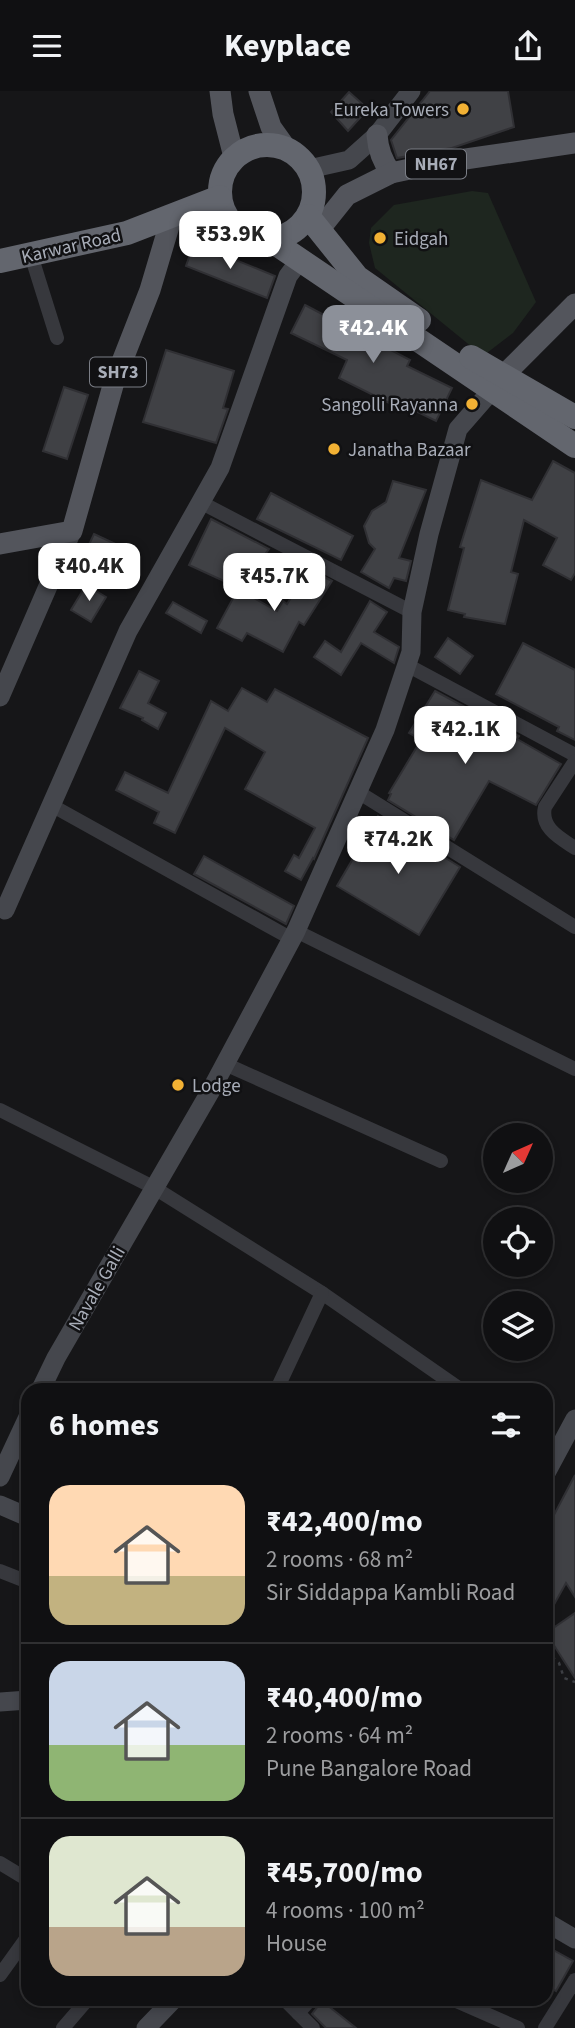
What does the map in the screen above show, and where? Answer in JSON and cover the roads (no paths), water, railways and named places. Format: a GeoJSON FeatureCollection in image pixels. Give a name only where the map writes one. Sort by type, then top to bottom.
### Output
{"type":"FeatureCollection","features":[{"type":"Feature","properties":{"kind":"highway"},"geometry":{"type":"LineString","coordinates":[[575,417],[498,383],[484,366],[357,277],[314,223],[314,185],[309,169],[297,154],[273,144],[245,149],[234,157],[222,179],[220,197],[226,215],[238,229],[254,237],[269,239],[498,383],[575,446]]}},
{"type":"Feature","properties":{"kind":"highway","name":"Karwar Road"},"geometry":{"type":"LineString","coordinates":[[0,261],[127,233],[220,197]]}},
{"type":"Feature","properties":{"kind":"highway","name":"NH67"},"geometry":{"type":"LineString","coordinates":[[269,239],[285,236],[314,223]]}},
{"type":"Feature","properties":{"kind":"main road"},"geometry":{"type":"LineString","coordinates":[[220,91],[234,157]]}},
{"type":"Feature","properties":{"kind":"main road"},"geometry":{"type":"LineString","coordinates":[[259,91],[271,127],[286,148]]}},
{"type":"Feature","properties":{"kind":"main road"},"geometry":{"type":"LineString","coordinates":[[377,135],[382,160],[391,173]]}},
{"type":"Feature","properties":{"kind":"main road","name":"NH67"},"geometry":{"type":"LineString","coordinates":[[314,223],[347,195],[391,173],[438,163],[575,143]]}},
{"type":"Feature","properties":{"kind":"main road","name":"SH73"},"geometry":{"type":"LineString","coordinates":[[72,530],[114,382],[150,290],[172,216]]}},
{"type":"Feature","properties":{"kind":"main road"},"geometry":{"type":"LineString","coordinates":[[498,383],[575,305]]}},
{"type":"Feature","properties":{"kind":"main road"},"geometry":{"type":"LineString","coordinates":[[0,544],[72,530]]}},
{"type":"Feature","properties":{"kind":"street"},"geometry":{"type":"LineString","coordinates":[[309,169],[349,160],[377,135],[411,91]]}},
{"type":"Feature","properties":{"kind":"street"},"geometry":{"type":"LineString","coordinates":[[31,255],[57,338]]}},
{"type":"Feature","properties":{"kind":"street"},"geometry":{"type":"LineString","coordinates":[[2,910],[128,631],[220,468],[288,276],[300,260]]}},
{"type":"Feature","properties":{"kind":"street","name":"Navale Galli"},"geometry":{"type":"LineString","coordinates":[[44,1383],[225,1064],[294,935],[385,730],[407,665],[411,652],[412,612],[429,534],[458,429],[498,383]]}},
{"type":"Feature","properties":{"kind":"street"},"geometry":{"type":"LineString","coordinates":[[202,503],[412,612]]}},
{"type":"Feature","properties":{"kind":"street"},"geometry":{"type":"LineString","coordinates":[[0,697],[72,530]]}},
{"type":"Feature","properties":{"kind":"street"},"geometry":{"type":"LineString","coordinates":[[407,665],[575,755]]}},
{"type":"Feature","properties":{"kind":"street"},"geometry":{"type":"LineString","coordinates":[[575,761],[545,807],[543,815],[555,834],[575,848]]}},
{"type":"Feature","properties":{"kind":"street"},"geometry":{"type":"LineString","coordinates":[[358,792],[575,926]]}},
{"type":"Feature","properties":{"kind":"street"},"geometry":{"type":"LineString","coordinates":[[51,806],[294,935],[575,1069]]}},
{"type":"Feature","properties":{"kind":"street"},"geometry":{"type":"LineString","coordinates":[[225,1064],[441,1161]]}},
{"type":"Feature","properties":{"kind":"street"},"geometry":{"type":"LineString","coordinates":[[0,1110],[153,1187],[322,1293],[451,1383]]}},
{"type":"Feature","properties":{"kind":"street"},"geometry":{"type":"LineString","coordinates":[[280,1383],[322,1293]]}},
{"type":"Feature","properties":{"kind":"street"},"geometry":{"type":"LineString","coordinates":[[553,1454],[575,1419]]}},
{"type":"Feature","properties":{"kind":"street"},"geometry":{"type":"LineString","coordinates":[[0,1477],[21,1432]]}},
{"type":"Feature","properties":{"kind":"street"},"geometry":{"type":"LineString","coordinates":[[0,1505],[21,1514]]}},
{"type":"Feature","properties":{"kind":"street"},"geometry":{"type":"LineString","coordinates":[[0,1571],[21,1578]]}},
{"type":"Feature","properties":{"kind":"street"},"geometry":{"type":"LineString","coordinates":[[0,1702],[21,1700]]}},
{"type":"Feature","properties":{"kind":"street"},"geometry":{"type":"LineString","coordinates":[[0,1863],[21,1876]]}},
{"type":"Feature","properties":{"kind":"street"},"geometry":{"type":"LineString","coordinates":[[553,1926],[575,1939]]}},
{"type":"Feature","properties":{"kind":"street"},"geometry":{"type":"LineString","coordinates":[[0,1975],[21,1946]]}},
{"type":"Feature","properties":{"kind":"street"},"geometry":{"type":"LineString","coordinates":[[545,2028],[575,1980]]}},
{"type":"Feature","properties":{"kind":"street"},"geometry":{"type":"LineString","coordinates":[[64,2028],[82,2006]]}},
{"type":"Feature","properties":{"kind":"street"},"geometry":{"type":"LineString","coordinates":[[145,2028],[167,2006]]}},
{"type":"Feature","properties":{"kind":"street"},"geometry":{"type":"LineString","coordinates":[[291,2006],[313,2028]]}},
{"type":"Feature","properties":{"kind":"street"},"geometry":{"type":"LineString","coordinates":[[298,2013],[304,2006]]}},
{"type":"Feature","properties":{"kind":"street"},"geometry":{"type":"LineString","coordinates":[[468,2006],[518,2028]]}},
{"type":"Feature","properties":{"kind":"place","name":"Eureka Towers"},"geometry":{"type":"Point","coordinates":[463,109]}},
{"type":"Feature","properties":{"kind":"place","name":"Eidgah"},"geometry":{"type":"Point","coordinates":[380,238]}},
{"type":"Feature","properties":{"kind":"place","name":"Sangolli Rayanna"},"geometry":{"type":"Point","coordinates":[472,404]}},
{"type":"Feature","properties":{"kind":"place","name":"Janatha Bazaar"},"geometry":{"type":"Point","coordinates":[334,449]}},
{"type":"Feature","properties":{"kind":"place","name":"Lodge"},"geometry":{"type":"Point","coordinates":[178,1085]}}]}
